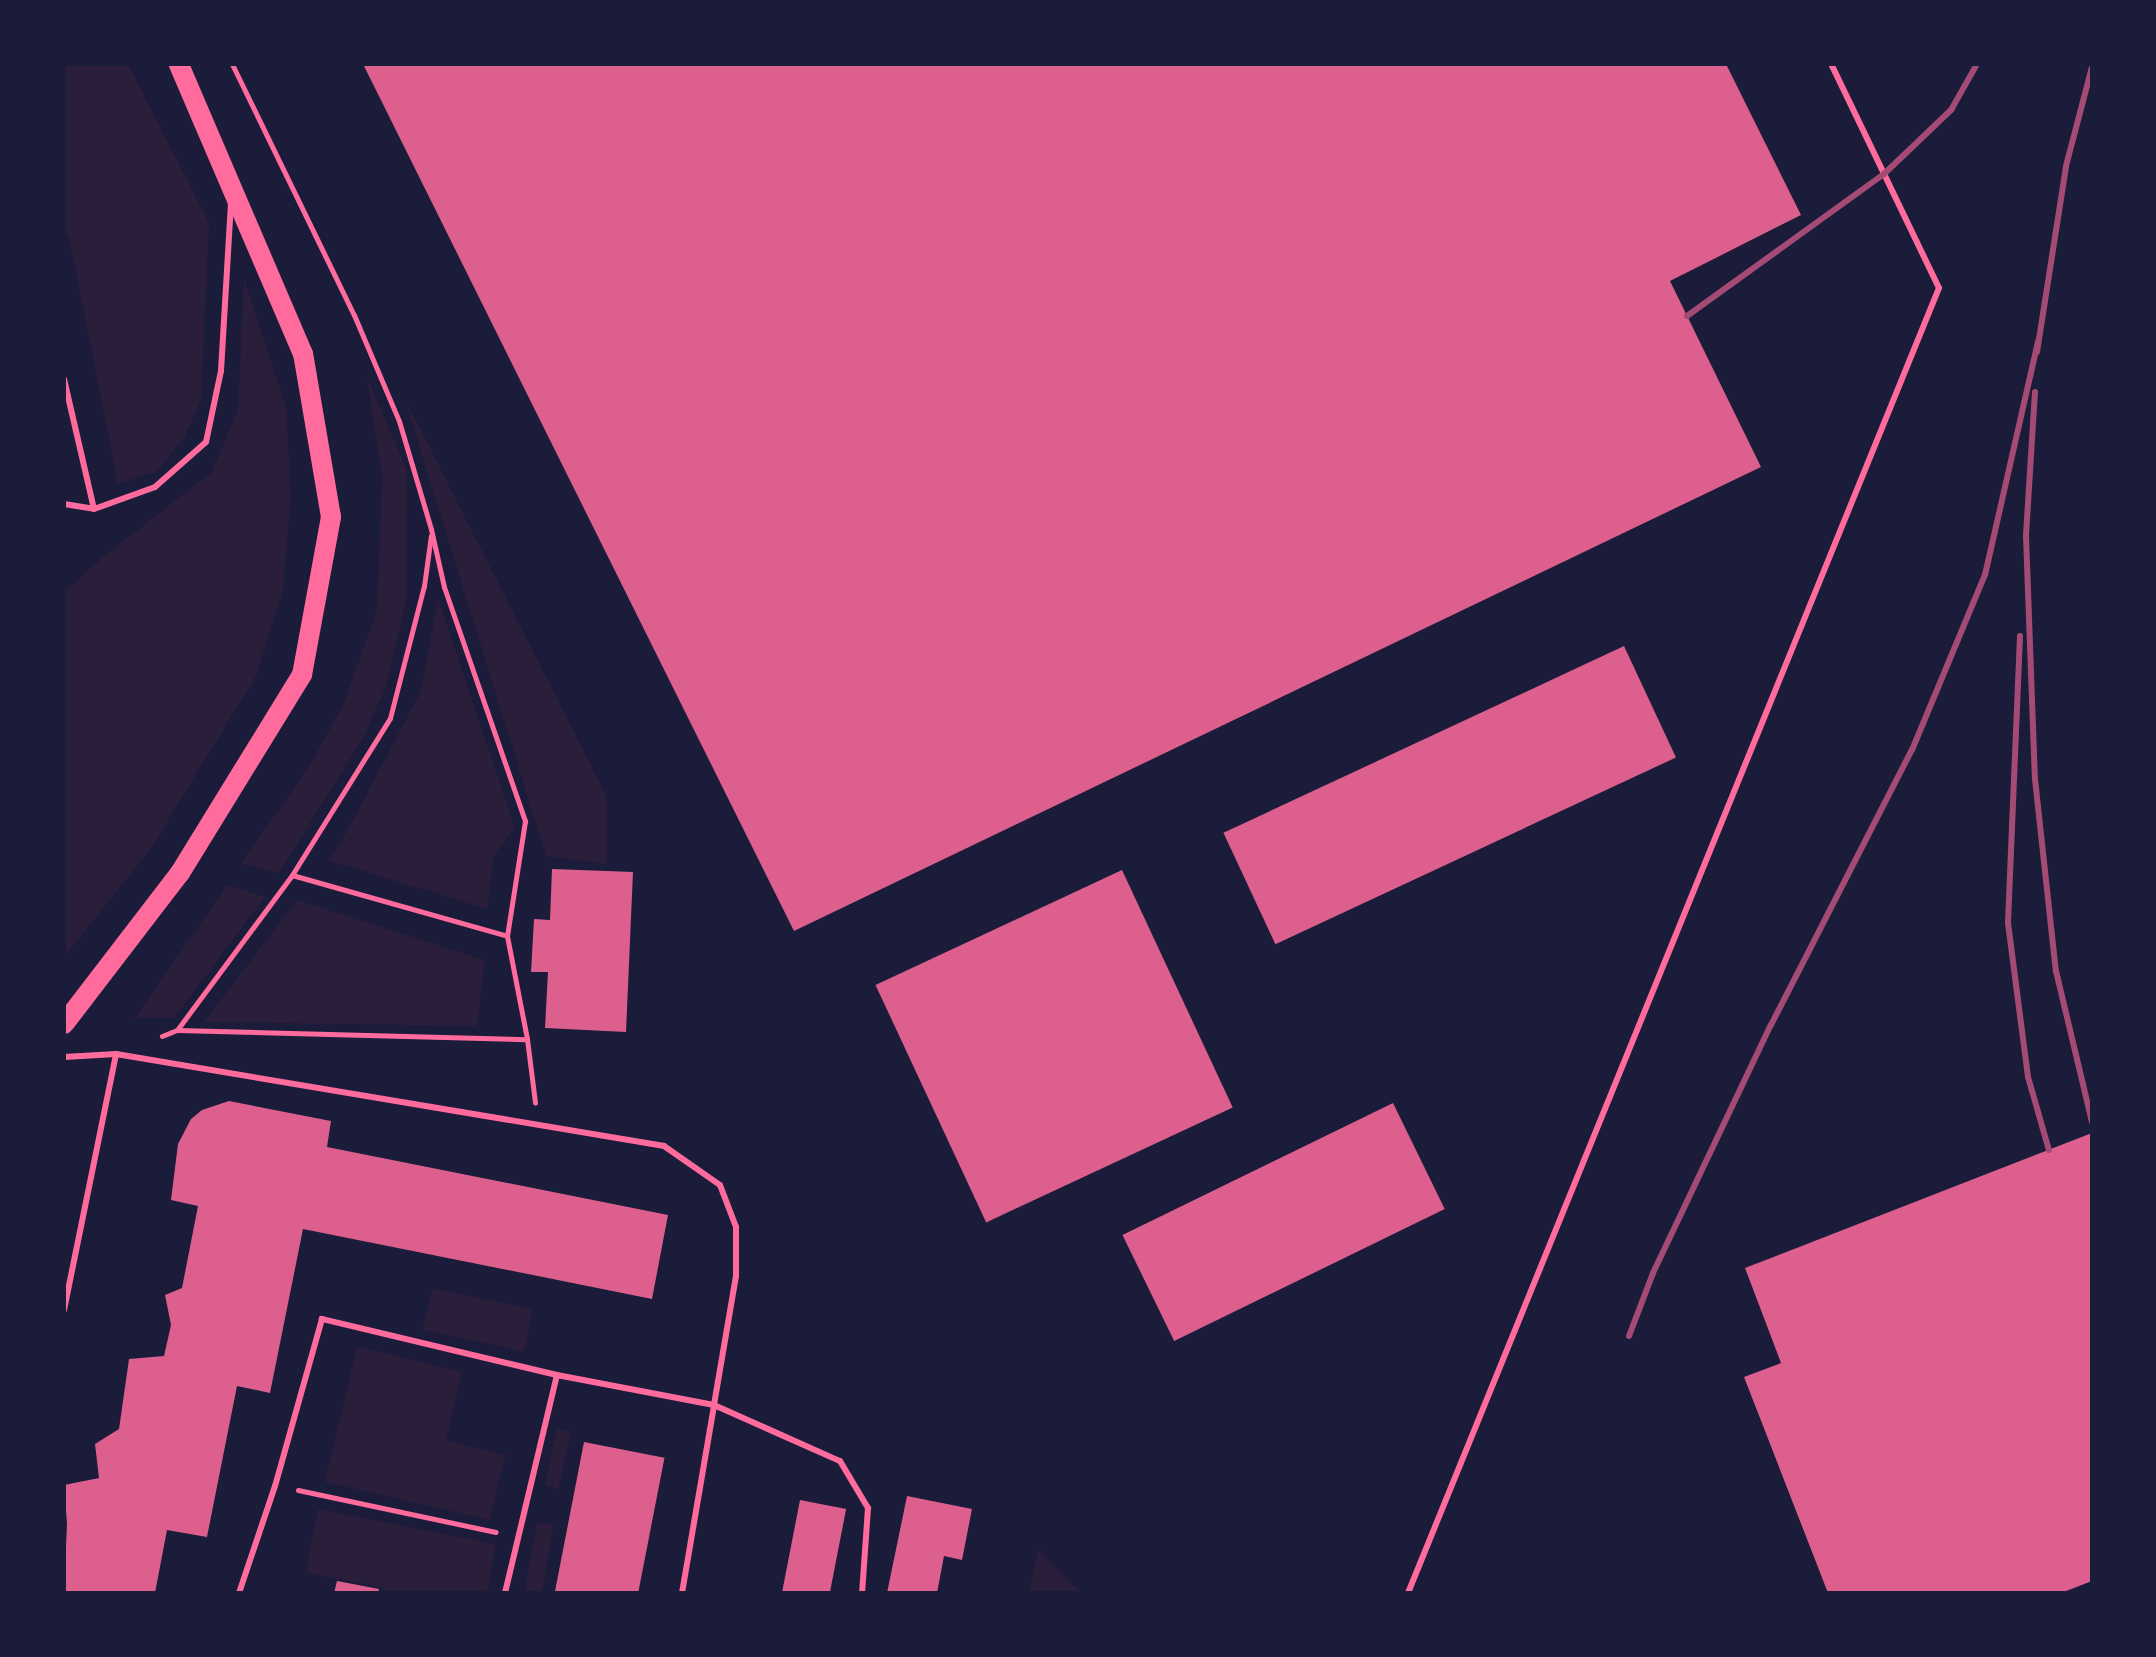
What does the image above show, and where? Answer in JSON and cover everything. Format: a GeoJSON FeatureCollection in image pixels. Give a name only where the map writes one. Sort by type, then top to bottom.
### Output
{"type":"FeatureCollection","features":[{"type":"Feature","properties":{"kind":"main road"},"geometry":{"type":"LineString","coordinates":[[64,1024],[180,873],[302,675],[331,517],[303,354],[179,64]]}},
{"type":"Feature","properties":{"kind":"lane"},"geometry":{"type":"LineString","coordinates":[[1408,1593],[1939,288],[1831,64]]}},
{"type":"Feature","properties":{"kind":"lane"},"geometry":{"type":"LineString","coordinates":[[64,504],[94,509],[155,487],[206,442],[221,371],[232,186]]}},
{"type":"Feature","properties":{"kind":"lane"},"geometry":{"type":"LineString","coordinates":[[64,379],[94,509]]}},
{"type":"Feature","properties":{"kind":"lane"},"geometry":{"type":"LineString","coordinates":[[64,1057],[116,1054],[664,1146],[720,1185],[736,1227],[736,1276],[682,1593]]}},
{"type":"Feature","properties":{"kind":"lane"},"geometry":{"type":"LineString","coordinates":[[64,1310],[116,1054]]}},
{"type":"Feature","properties":{"kind":"lane"},"geometry":{"type":"LineString","coordinates":[[239,1593],[275,1486],[322,1319],[557,1375],[714,1405],[840,1461],[868,1508],[862,1593]]}},
{"type":"Feature","properties":{"kind":"lane"},"geometry":{"type":"LineString","coordinates":[[505,1593],[557,1375]]}},
{"type":"Feature","properties":{"kind":"path"},"geometry":{"type":"LineString","coordinates":[[232,64],[354,315],[399,421],[431,529],[444,587],[525,821],[507,936],[527,1039],[537,1123]]}},
{"type":"Feature","properties":{"kind":"path"},"geometry":{"type":"LineString","coordinates":[[177,1030],[292,875],[390,718],[424,586],[431,529]]}},
{"type":"Feature","properties":{"kind":"path"},"geometry":{"type":"LineString","coordinates":[[292,875],[507,936]]}},
{"type":"Feature","properties":{"kind":"path"},"geometry":{"type":"LineString","coordinates":[[116,1054],[177,1030],[527,1039]]}},
{"type":"Feature","properties":{"kind":"path"},"geometry":{"type":"LineString","coordinates":[[275,1486],[516,1537]]}},
{"type":"Feature","properties":{"kind":"shaded area"},"geometry":{"type":"Polygon","coordinates":[[[64,64],[128,64],[209,223],[201,400],[184,438],[157,471],[118,484],[69,235],[64,232],[64,64]]]}},
{"type":"Feature","properties":{"kind":"shaded area"},"geometry":{"type":"Polygon","coordinates":[[[244,279],[286,407],[291,498],[283,590],[256,676],[151,848],[64,957],[64,592],[104,556],[211,473],[238,410],[244,279]]]}},
{"type":"Feature","properties":{"kind":"shaded area"},"geometry":{"type":"Polygon","coordinates":[[[367,377],[407,471],[406,601],[386,687],[363,738],[279,873],[241,863],[309,767],[343,705],[377,611],[382,476],[367,377]]]}},
{"type":"Feature","properties":{"kind":"shaded area"},"geometry":{"type":"Polygon","coordinates":[[[404,397],[606,795],[607,864],[546,856],[404,397]]]}},
{"type":"Feature","properties":{"kind":"shaded area"},"geometry":{"type":"Polygon","coordinates":[[[438,598],[515,828],[494,855],[487,909],[328,860],[349,828],[421,691],[438,598]]]}},
{"type":"Feature","properties":{"kind":"shaded area"},"geometry":{"type":"Polygon","coordinates":[[[227,885],[265,897],[174,1018],[135,1018],[227,885]]]}},
{"type":"Feature","properties":{"kind":"shaded area"},"geometry":{"type":"Polygon","coordinates":[[[297,900],[485,960],[477,1026],[204,1022],[297,900]]]}},
{"type":"Feature","properties":{"kind":"shaded area"},"geometry":{"type":"Polygon","coordinates":[[[432,1288],[533,1309],[524,1351],[423,1330],[432,1288]]]}},
{"type":"Feature","properties":{"kind":"shaded area"},"geometry":{"type":"Polygon","coordinates":[[[357,1347],[462,1372],[446,1441],[505,1455],[490,1520],[325,1482],[357,1347]]]}},
{"type":"Feature","properties":{"kind":"shaded area"},"geometry":{"type":"Polygon","coordinates":[[[557,1429],[571,1432],[559,1489],[545,1486],[557,1429]]]}},
{"type":"Feature","properties":{"kind":"shaded area"},"geometry":{"type":"Polygon","coordinates":[[[318,1509],[496,1544],[487,1593],[384,1593],[384,1588],[306,1572],[318,1509]]]}},
{"type":"Feature","properties":{"kind":"shaded area"},"geometry":{"type":"Polygon","coordinates":[[[537,1522],[554,1525],[542,1593],[524,1593],[537,1522]]]}},
{"type":"Feature","properties":{"kind":"shaded area"},"geometry":{"type":"Polygon","coordinates":[[[1038,1549],[1081,1593],[1029,1593],[1038,1549]]]}},
{"type":"Feature","properties":{"kind":"building"},"geometry":{"type":"Polygon","coordinates":[[[363,64],[1726,64],[1801,215],[1670,281],[1761,467],[794,931],[363,64]]]}},
{"type":"Feature","properties":{"kind":"building"},"geometry":{"type":"Polygon","coordinates":[[[1624,646],[1676,757],[1275,944],[1223,833],[1624,646]]]}},
{"type":"Feature","properties":{"kind":"building"},"geometry":{"type":"Polygon","coordinates":[[[552,869],[633,872],[626,1032],[545,1028],[548,972],[531,972],[534,919],[550,920],[552,869]]]}},
{"type":"Feature","properties":{"kind":"building"},"geometry":{"type":"Polygon","coordinates":[[[1122,870],[1233,1107],[986,1222],[875,985],[1122,870]]]}},
{"type":"Feature","properties":{"kind":"building"},"geometry":{"type":"Polygon","coordinates":[[[229,1101],[331,1121],[327,1147],[668,1215],[652,1299],[303,1229],[270,1393],[237,1386],[207,1537],[167,1530],[155,1593],[64,1593],[67,1524],[64,1485],[99,1478],[95,1444],[119,1429],[129,1359],[164,1356],[171,1325],[165,1295],[182,1288],[198,1206],[171,1200],[178,1144],[191,1119],[202,1110],[229,1101]]]}},
{"type":"Feature","properties":{"kind":"building"},"geometry":{"type":"Polygon","coordinates":[[[1393,1103],[1445,1209],[1174,1341],[1122,1235],[1393,1103]]]}},
{"type":"Feature","properties":{"kind":"building"},"geometry":{"type":"Polygon","coordinates":[[[2092,1133],[2092,1581],[2061,1593],[1828,1593],[1744,1377],[1781,1363],[1745,1268],[2092,1133]]]}},
{"type":"Feature","properties":{"kind":"building"},"geometry":{"type":"Polygon","coordinates":[[[584,1442],[664,1458],[638,1593],[555,1593],[584,1442]]]}},
{"type":"Feature","properties":{"kind":"building"},"geometry":{"type":"Polygon","coordinates":[[[907,1496],[972,1509],[962,1560],[944,1556],[937,1593],[887,1593],[907,1496]]]}},
{"type":"Feature","properties":{"kind":"building"},"geometry":{"type":"Polygon","coordinates":[[[800,1500],[846,1509],[830,1593],[782,1593],[800,1500]]]}},
{"type":"Feature","properties":{"kind":"building"},"geometry":{"type":"Polygon","coordinates":[[[337,1581],[379,1589],[378,1593],[334,1593],[337,1581]]]}},
{"type":"Feature","properties":{"kind":"railway"},"geometry":{"type":"LineString","coordinates":[[1687,316],[1884,174],[1951,110],[1977,64]]}},
{"type":"Feature","properties":{"kind":"railway"},"geometry":{"type":"LineString","coordinates":[[2037,352],[2066,166],[2092,67]]}},
{"type":"Feature","properties":{"kind":"railway"},"geometry":{"type":"LineString","coordinates":[[1629,1336],[1653,1273],[1771,1025],[1912,750],[1985,575],[2038,341]]}},
{"type":"Feature","properties":{"kind":"railway"},"geometry":{"type":"LineString","coordinates":[[2035,392],[2026,536],[2035,779],[2056,971],[2092,1122]]}},
{"type":"Feature","properties":{"kind":"railway"},"geometry":{"type":"LineString","coordinates":[[2020,636],[2008,923],[2028,1077],[2049,1150]]}}]}
